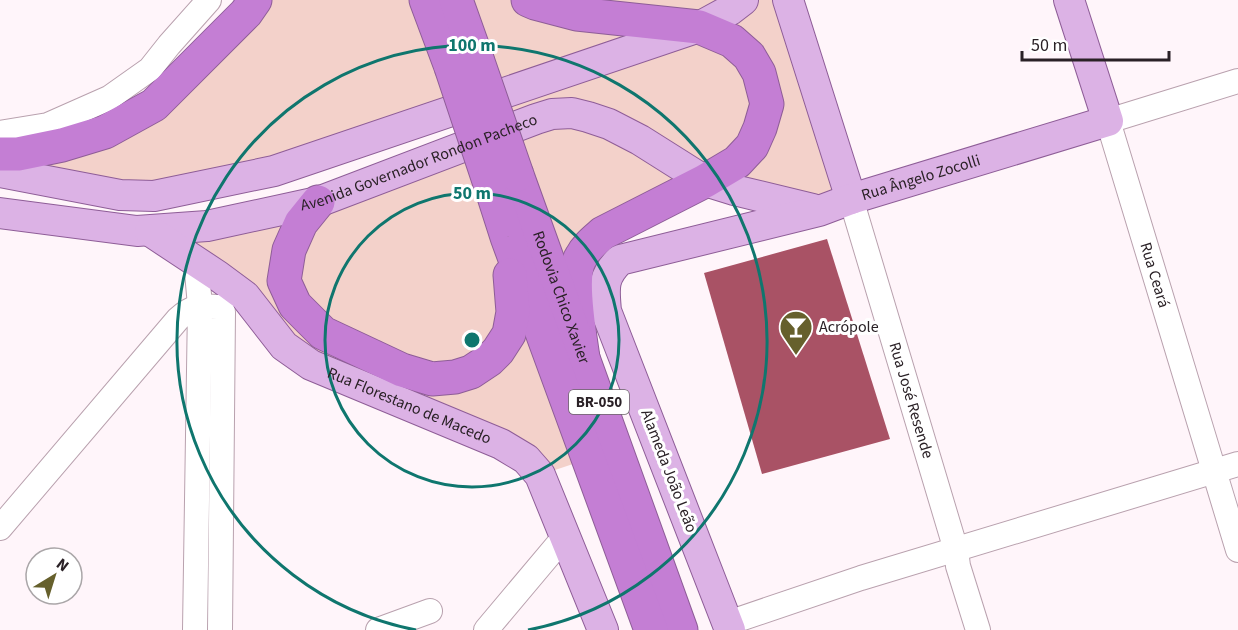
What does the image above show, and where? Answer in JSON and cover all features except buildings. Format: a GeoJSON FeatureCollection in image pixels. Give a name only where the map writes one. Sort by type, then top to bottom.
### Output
{"type":"FeatureCollection","features":[{"type":"Feature","properties":{"kind":"highway"},"geometry":{"type":"LineString","coordinates":[[0,154],[18,154],[62,145],[105,132],[154,105],[246,13],[255,0]]}},
{"type":"Feature","properties":{"kind":"highway","name":"Rodovia Chico Xavier"},"geometry":{"type":"LineString","coordinates":[[426,0],[464,63]]}},
{"type":"Feature","properties":{"kind":"highway","name":"Rodovia Chico Xavier"},"geometry":{"type":"LineString","coordinates":[[456,0],[464,63],[503,180],[583,358],[681,630]]}},
{"type":"Feature","properties":{"kind":"highway"},"geometry":{"type":"LineString","coordinates":[[532,1],[578,14],[699,27],[732,41],[749,56],[759,73],[767,104],[752,146],[737,162],[705,181],[603,232],[579,258],[576,300],[583,358]]}},
{"type":"Feature","properties":{"kind":"highway","name":"Rodovia Chico Xavier"},"geometry":{"type":"LineString","coordinates":[[503,180],[507,237],[651,630]]}},
{"type":"Feature","properties":{"kind":"highway"},"geometry":{"type":"LineString","coordinates":[[318,202],[301,223],[289,250],[284,281],[295,305],[323,333],[402,370],[432,379],[455,377],[471,372],[498,351],[509,334],[513,312],[507,237]]}},
{"type":"Feature","properties":{"kind":"main road"},"geometry":{"type":"LineString","coordinates":[[0,172],[120,195],[154,196],[263,173],[699,27],[743,0]]}},
{"type":"Feature","properties":{"kind":"main road","name":"Rua José Resende"},"geometry":{"type":"LineString","coordinates":[[788,0],[851,199]]}},
{"type":"Feature","properties":{"kind":"main road","name":"Rua Ceará"},"geometry":{"type":"LineString","coordinates":[[1069,0],[1108,121]]}},
{"type":"Feature","properties":{"kind":"main road","name":"Avenida Governador Rondon Pacheco"},"geometry":{"type":"LineString","coordinates":[[0,213],[137,231],[207,226],[318,202],[536,118],[572,113],[609,124],[658,150],[705,181],[819,211]]}},
{"type":"Feature","properties":{"kind":"main road","name":"Rua Ângelo Zocolli"},"geometry":{"type":"LineString","coordinates":[[607,276],[620,260],[819,211],[851,199],[1108,121]]}},
{"type":"Feature","properties":{"kind":"main road","name":"Rua Florestano de Macedo"},"geometry":{"type":"LineString","coordinates":[[150,231],[245,296],[284,346],[311,364],[501,444],[526,459],[540,475],[603,630]]}},
{"type":"Feature","properties":{"kind":"main road","name":"Alameda João Leão"},"geometry":{"type":"LineString","coordinates":[[607,276],[604,290],[606,311],[729,626]]}},
{"type":"Feature","properties":{"kind":"street"},"geometry":{"type":"LineString","coordinates":[[0,133],[48,125],[109,98],[150,69],[209,0]]}},
{"type":"Feature","properties":{"kind":"street","name":"Rua Ângelo Zocolli"},"geometry":{"type":"LineString","coordinates":[[1108,121],[1238,81]]}},
{"type":"Feature","properties":{"kind":"street","name":"Rua Ceará"},"geometry":{"type":"LineString","coordinates":[[1108,121],[1238,550]]}},
{"type":"Feature","properties":{"kind":"street","name":"Rua José Resende"},"geometry":{"type":"LineString","coordinates":[[851,199],[957,550],[958,566],[978,630]]}},
{"type":"Feature","properties":{"kind":"street"},"geometry":{"type":"LineString","coordinates":[[195,630],[200,306],[196,261]]}},
{"type":"Feature","properties":{"kind":"street"},"geometry":{"type":"LineString","coordinates":[[0,528],[178,319],[200,306],[220,307],[223,312],[220,630]]}},
{"type":"Feature","properties":{"kind":"street"},"geometry":{"type":"LineString","coordinates":[[729,626],[861,578],[1238,464]]}},
{"type":"Feature","properties":{"kind":"street"},"geometry":{"type":"LineString","coordinates":[[486,630],[566,536]]}},
{"type":"Feature","properties":{"kind":"street"},"geometry":{"type":"LineString","coordinates":[[378,630],[429,611]]}},
{"type":"Feature","properties":{"kind":"shaded area"},"geometry":{"type":"Polygon","coordinates":[[[255,0],[426,0],[465,108],[154,196],[0,172],[105,132],[255,0]]]}},
{"type":"Feature","properties":{"kind":"shaded area"},"geometry":{"type":"Polygon","coordinates":[[[456,0],[788,0],[851,199],[819,211],[705,181],[603,233],[576,300],[489,95],[456,0]]]}},
{"type":"Feature","properties":{"kind":"shaded area"},"geometry":{"type":"Polygon","coordinates":[[[476,142],[588,459],[540,475],[311,365],[150,231],[207,226],[476,142]]]}},
{"type":"Feature","properties":{"kind":"place","name":"Acrópole"},"geometry":{"type":"Point","coordinates":[796,356]}}]}
